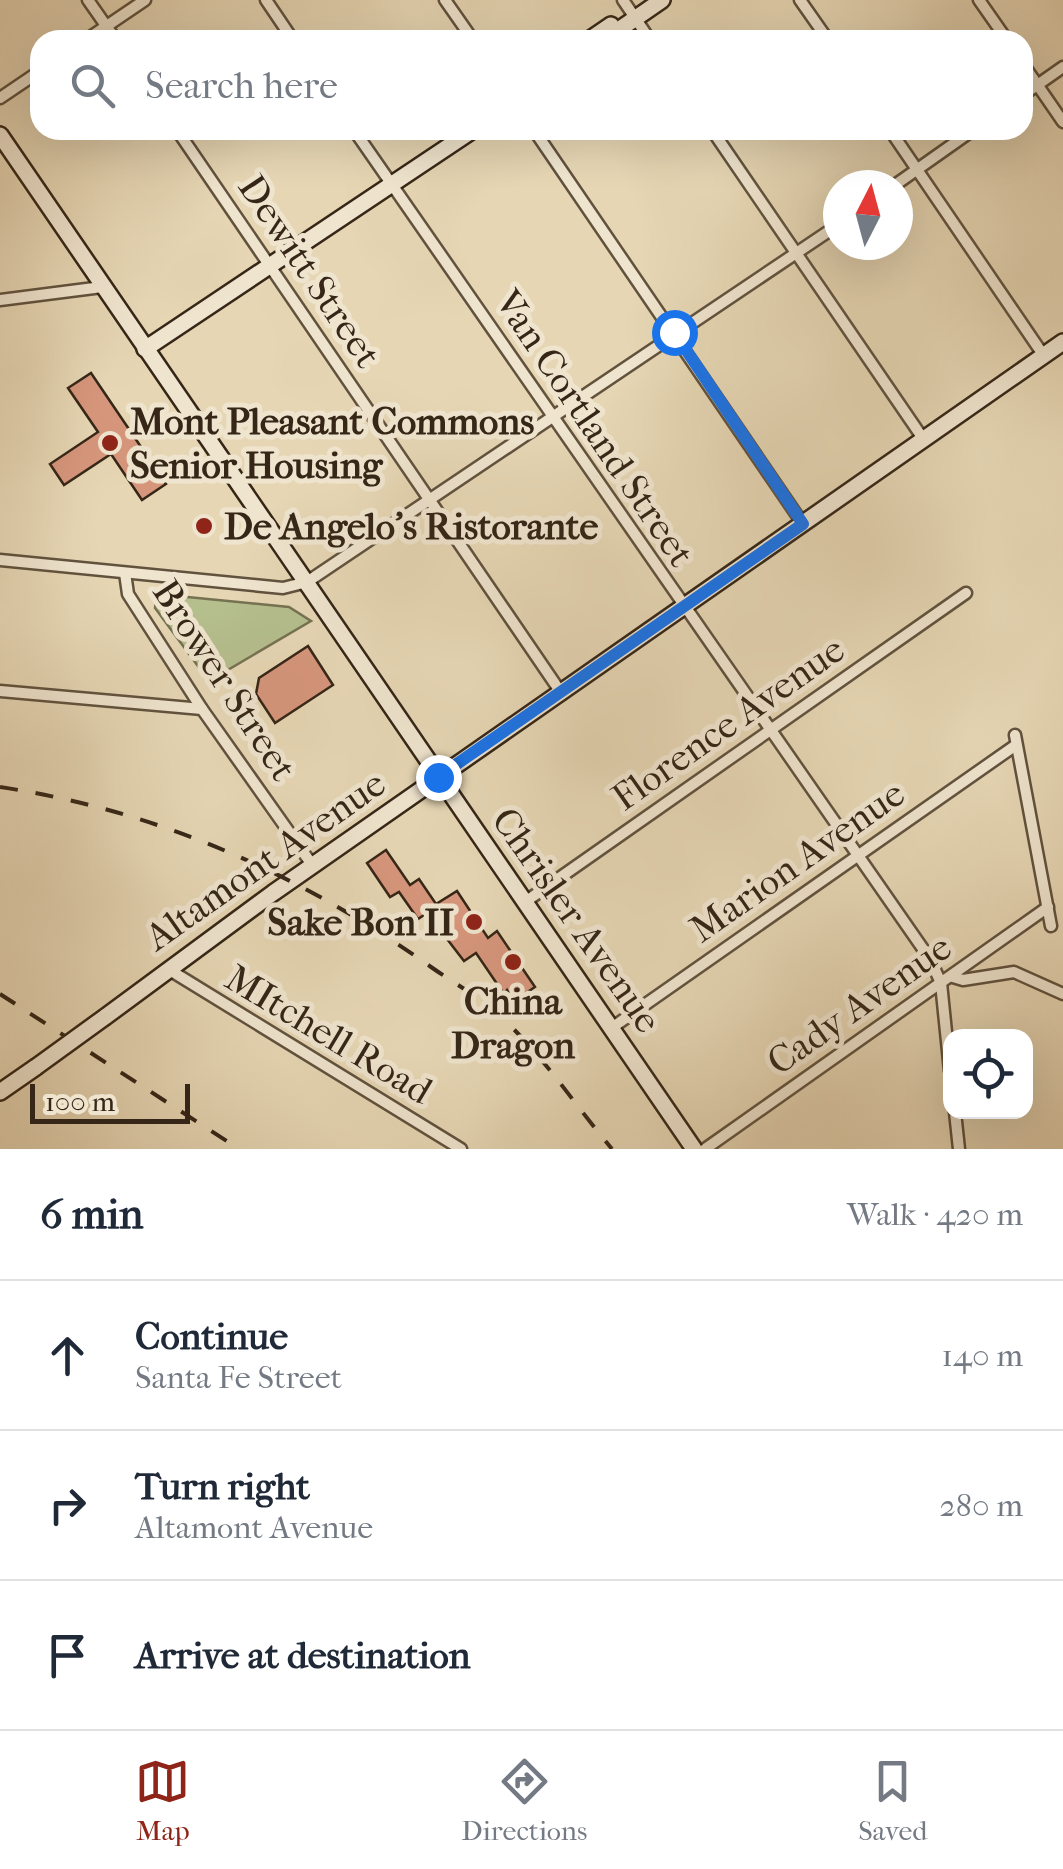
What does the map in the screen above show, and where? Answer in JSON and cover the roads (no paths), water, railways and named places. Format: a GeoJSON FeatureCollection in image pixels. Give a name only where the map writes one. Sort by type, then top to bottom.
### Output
{"type":"FeatureCollection","features":[{"type":"Feature","properties":{"kind":"street"},"geometry":{"type":"LineString","coordinates":[[88,0],[109,30]]}},
{"type":"Feature","properties":{"kind":"street"},"geometry":{"type":"LineString","coordinates":[[100,30],[145,0]]}},
{"type":"Feature","properties":{"kind":"street"},"geometry":{"type":"LineString","coordinates":[[266,0],[286,30]]}},
{"type":"Feature","properties":{"kind":"street"},"geometry":{"type":"LineString","coordinates":[[446,0],[466,30]]}},
{"type":"Feature","properties":{"kind":"street"},"geometry":{"type":"LineString","coordinates":[[602,30],[647,0]]}},
{"type":"Feature","properties":{"kind":"street"},"geometry":{"type":"LineString","coordinates":[[612,30],[629,10],[662,0]]}},
{"type":"Feature","properties":{"kind":"street"},"geometry":{"type":"LineString","coordinates":[[800,0],[821,30]]}},
{"type":"Feature","properties":{"kind":"street"},"geometry":{"type":"LineString","coordinates":[[980,0],[1000,30]]}},
{"type":"Feature","properties":{"kind":"street"},"geometry":{"type":"LineString","coordinates":[[1033,88],[1063,67]]}},
{"type":"Feature","properties":{"kind":"street"},"geometry":{"type":"LineString","coordinates":[[1033,77],[1063,122]]}},
{"type":"Feature","properties":{"kind":"street"},"geometry":{"type":"LineString","coordinates":[[0,98],[30,78]]}},
{"type":"Feature","properties":{"kind":"street","name":"Chrisler Avenue"},"geometry":{"type":"LineString","coordinates":[[0,135],[694,1149]]}},
{"type":"Feature","properties":{"kind":"street","name":"Dewitt Street"},"geometry":{"type":"LineString","coordinates":[[184,140],[562,694]]}},
{"type":"Feature","properties":{"kind":"street","name":"Van Cortland Street"},"geometry":{"type":"LineString","coordinates":[[361,140],[768,732],[930,959],[940,984],[945,1029]]}},
{"type":"Feature","properties":{"kind":"street"},"geometry":{"type":"LineString","coordinates":[[389,182],[444,140]]}},
{"type":"Feature","properties":{"kind":"street"},"geometry":{"type":"LineString","coordinates":[[145,349],[457,140]]}},
{"type":"Feature","properties":{"kind":"street"},"geometry":{"type":"LineString","coordinates":[[541,140],[803,524]]}},
{"type":"Feature","properties":{"kind":"street"},"geometry":{"type":"LineString","coordinates":[[719,140],[924,440]]}},
{"type":"Feature","properties":{"kind":"street"},"geometry":{"type":"LineString","coordinates":[[897,140],[1044,356]]}},
{"type":"Feature","properties":{"kind":"street"},"geometry":{"type":"LineString","coordinates":[[913,171],[958,140]]}},
{"type":"Feature","properties":{"kind":"street"},"geometry":{"type":"LineString","coordinates":[[0,560],[283,588],[307,582],[550,414],[823,236]]}},
{"type":"Feature","properties":{"kind":"street"},"geometry":{"type":"LineString","coordinates":[[0,300],[102,287]]}},
{"type":"Feature","properties":{"kind":"street","name":"Altamont Avenue"},"geometry":{"type":"LineString","coordinates":[[0,1092],[438,777],[1063,342]]}},
{"type":"Feature","properties":{"kind":"street","name":"Brower Street"},"geometry":{"type":"LineString","coordinates":[[125,573],[128,594],[202,709],[313,866]]}},
{"type":"Feature","properties":{"kind":"street","name":"Florence Avenue"},"geometry":{"type":"LineString","coordinates":[[525,902],[966,593]]}},
{"type":"Feature","properties":{"kind":"street"},"geometry":{"type":"LineString","coordinates":[[0,691],[202,709]]}},
{"type":"Feature","properties":{"kind":"street","name":"Marion Avenue"},"geometry":{"type":"LineString","coordinates":[[613,1027],[1016,740],[1048,907]]}},
{"type":"Feature","properties":{"kind":"street"},"geometry":{"type":"LineString","coordinates":[[1048,907],[1051,926]]}},
{"type":"Feature","properties":{"kind":"street","name":"Cady Avenue"},"geometry":{"type":"LineString","coordinates":[[706,1149],[1048,907]]}},
{"type":"Feature","properties":{"kind":"street","name":"MItchell Road"},"geometry":{"type":"LineString","coordinates":[[168,969],[461,1149]]}},
{"type":"Feature","properties":{"kind":"street"},"geometry":{"type":"LineString","coordinates":[[953,977],[963,980],[1014,972],[1063,994]]}},
{"type":"Feature","properties":{"kind":"street"},"geometry":{"type":"LineString","coordinates":[[956,1119],[960,1149]]}},
{"type":"Feature","properties":{"kind":"railway"},"geometry":{"type":"LineString","coordinates":[[0,787],[116,812],[172,830],[226,851],[331,903],[499,1015],[544,1063],[612,1149]]}},
{"type":"Feature","properties":{"kind":"railway"},"geometry":{"type":"LineString","coordinates":[[0,994],[239,1149]]}},
{"type":"Feature","properties":{"kind":"place","name":"Mont Pleasant Commons Senior Housing"},"geometry":{"type":"Point","coordinates":[110,443]}},
{"type":"Feature","properties":{"kind":"place","name":"De Angelo's Ristorante"},"geometry":{"type":"Point","coordinates":[204,526]}},
{"type":"Feature","properties":{"kind":"place","name":"Sake Bon II"},"geometry":{"type":"Point","coordinates":[474,922]}},
{"type":"Feature","properties":{"kind":"place","name":"China Dragon"},"geometry":{"type":"Point","coordinates":[513,962]}}]}
